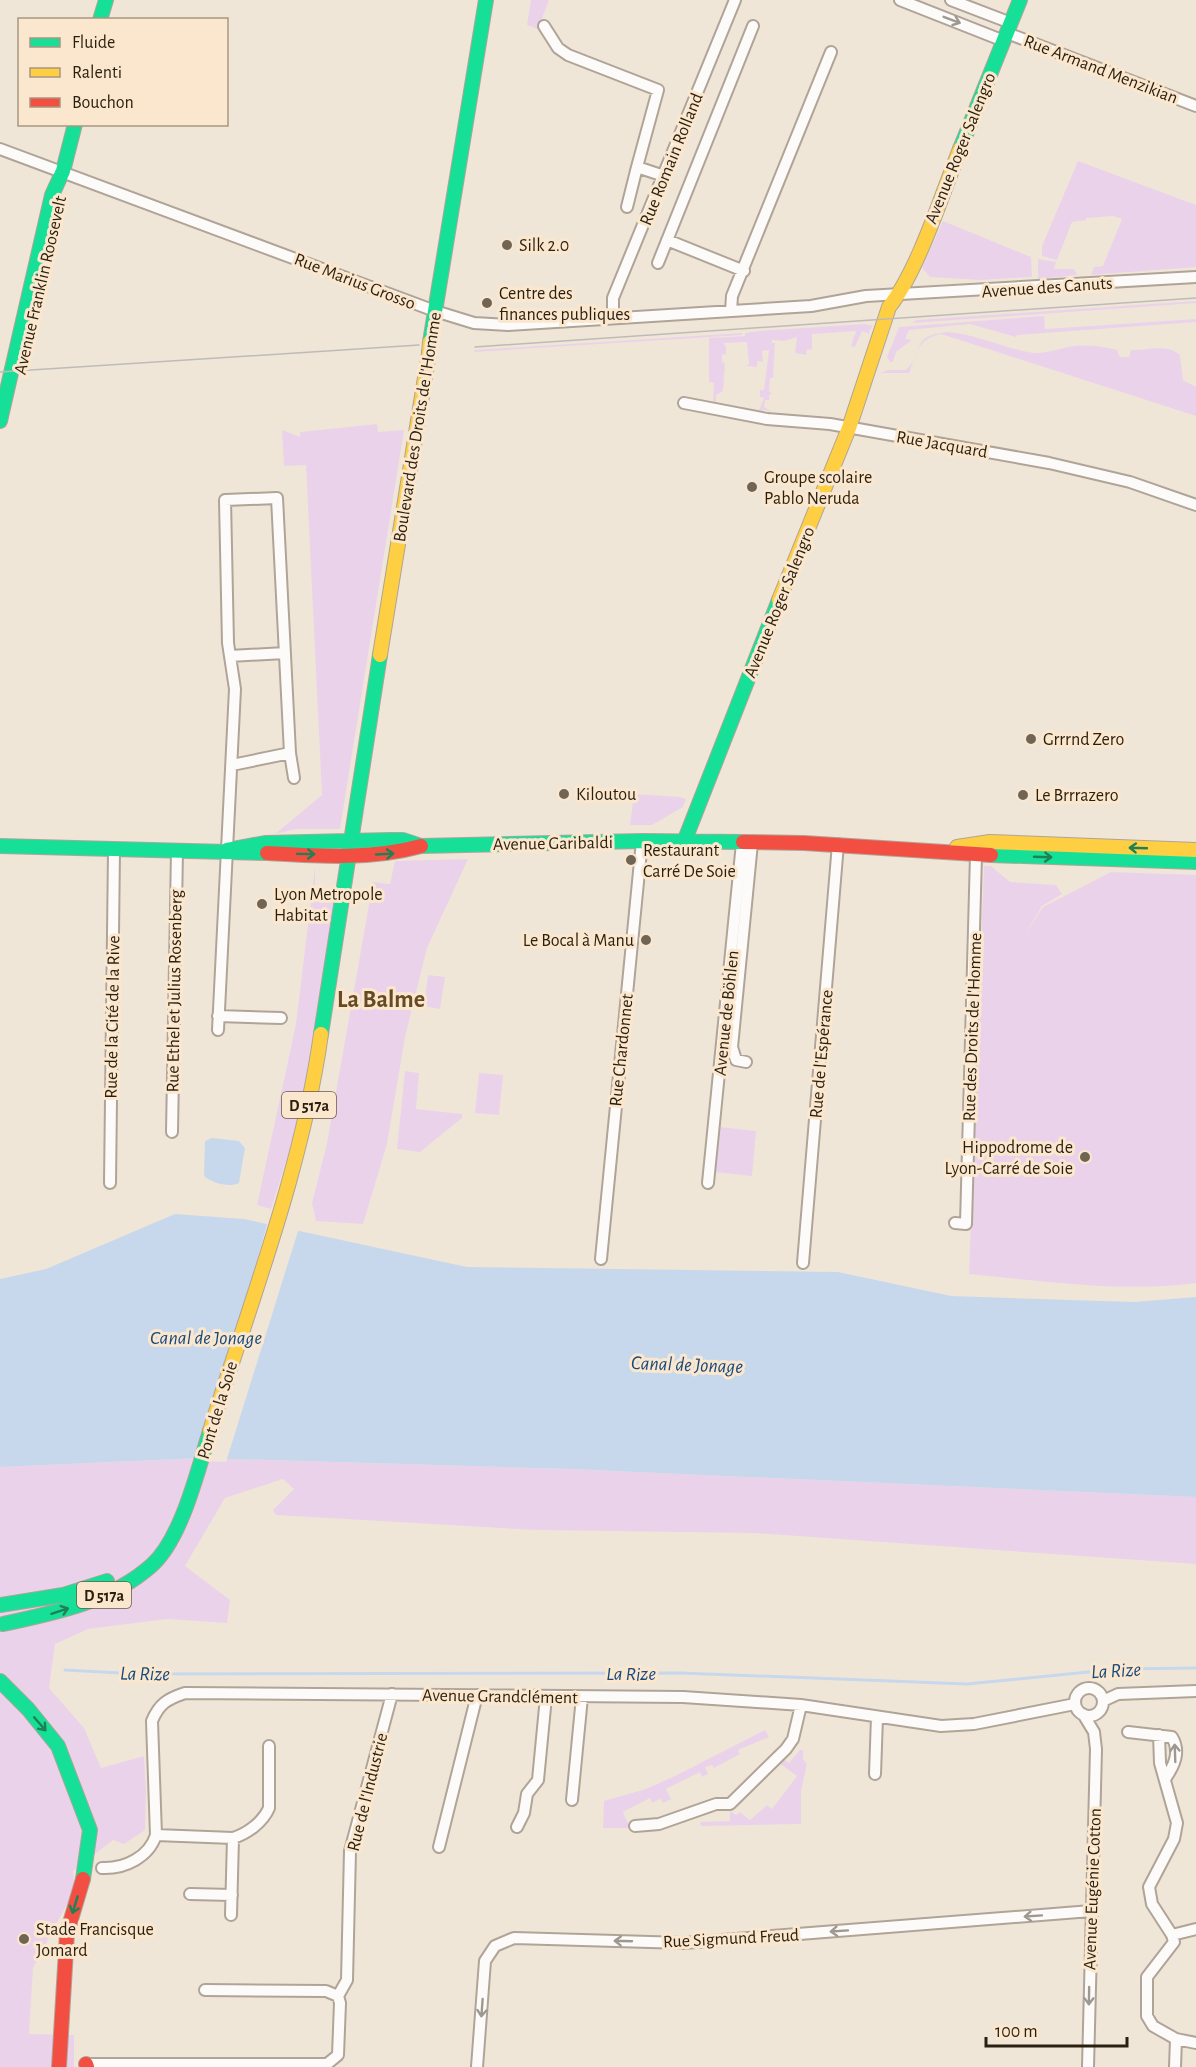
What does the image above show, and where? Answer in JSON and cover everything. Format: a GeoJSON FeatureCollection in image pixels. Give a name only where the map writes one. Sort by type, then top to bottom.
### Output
{"type":"FeatureCollection","features":[{"type":"Feature","properties":{"kind":"main road"},"geometry":{"type":"LineString","coordinates":[[101,18],[106,0]]}},
{"type":"Feature","properties":{"kind":"main road","name":"Boulevard des Droits de l'Homme"},"geometry":{"type":"LineString","coordinates":[[349,848],[486,0]]}},
{"type":"Feature","properties":{"kind":"main road","name":"Avenue Roger Salengro"},"geometry":{"type":"LineString","coordinates":[[684,842],[707,778],[849,428],[872,361],[886,335],[898,296],[915,260],[1020,0]]}},
{"type":"Feature","properties":{"kind":"main road","name":"Avenue Franklin Roosevelt"},"geometry":{"type":"LineString","coordinates":[[0,432],[9,416],[52,195],[63,171],[74,126]]}},
{"type":"Feature","properties":{"kind":"main road","name":"Avenue Franklin Roosevelt"},"geometry":{"type":"LineString","coordinates":[[0,421],[23,347]]}},
{"type":"Feature","properties":{"kind":"main road","name":"Avenue Garibaldi"},"geometry":{"type":"LineString","coordinates":[[0,846],[177,851],[227,850],[248,844],[349,848],[402,840],[421,846],[684,842]]}},
{"type":"Feature","properties":{"kind":"main road"},"geometry":{"type":"LineString","coordinates":[[684,842],[838,844],[982,855],[1196,862]]}},
{"type":"Feature","properties":{"kind":"main road"},"geometry":{"type":"LineString","coordinates":[[943,852],[990,843],[1196,850]]}},
{"type":"Feature","properties":{"kind":"main road"},"geometry":{"type":"LineString","coordinates":[[982,855],[988,849],[1015,843]]}},
{"type":"Feature","properties":{"kind":"main road","name":"Pont de la Soie"},"geometry":{"type":"LineString","coordinates":[[177,1523],[192,1487],[284,1196],[314,1085],[349,848]]}},
{"type":"Feature","properties":{"kind":"main road","name":"D 517a"},"geometry":{"type":"LineString","coordinates":[[0,1605],[63,1596],[100,1585],[127,1569],[177,1523]]}},
{"type":"Feature","properties":{"kind":"main road","name":"D 517a"},"geometry":{"type":"LineString","coordinates":[[2,1630],[97,1598],[127,1583],[160,1556],[177,1523]]}},
{"type":"Feature","properties":{"kind":"main road"},"geometry":{"type":"LineString","coordinates":[[0,1605],[2,1630]]}},
{"type":"Feature","properties":{"kind":"main road"},"geometry":{"type":"LineString","coordinates":[[0,1681],[34,1716],[58,1746],[90,1830],[87,1867],[67,1934],[59,2067]]}},
{"type":"Feature","properties":{"kind":"street","name":"Rue Romain Rolland"},"geometry":{"type":"LineString","coordinates":[[613,318],[613,298],[735,0]]}},
{"type":"Feature","properties":{"kind":"street"},"geometry":{"type":"LineString","coordinates":[[900,0],[1007,32]]}},
{"type":"Feature","properties":{"kind":"street"},"geometry":{"type":"LineString","coordinates":[[951,0],[1007,32]]}},
{"type":"Feature","properties":{"kind":"street"},"geometry":{"type":"LineString","coordinates":[[544,26],[558,48],[568,55],[658,90],[627,207]]}},
{"type":"Feature","properties":{"kind":"street","name":"Rue Romain Rolland"},"geometry":{"type":"LineString","coordinates":[[658,263],[753,26]]}},
{"type":"Feature","properties":{"kind":"street","name":"Rue Armand Menzikian"},"geometry":{"type":"LineString","coordinates":[[1007,32],[1196,106]]}},
{"type":"Feature","properties":{"kind":"street"},"geometry":{"type":"LineString","coordinates":[[731,311],[732,296],[831,52]]}},
{"type":"Feature","properties":{"kind":"street","name":"Rue Marius Grosso"},"geometry":{"type":"LineString","coordinates":[[0,149],[435,311],[474,323],[498,325],[811,306],[866,296],[898,296]]}},
{"type":"Feature","properties":{"kind":"street"},"geometry":{"type":"LineString","coordinates":[[637,167],[664,176]]}},
{"type":"Feature","properties":{"kind":"street"},"geometry":{"type":"LineString","coordinates":[[667,240],[744,271]]}},
{"type":"Feature","properties":{"kind":"street","name":"Avenue des Canuts"},"geometry":{"type":"LineString","coordinates":[[898,296],[1196,277]]}},
{"type":"Feature","properties":{"kind":"street","name":"Rue Jacquard"},"geometry":{"type":"LineString","coordinates":[[684,403],[767,419],[849,428],[1049,463],[1130,482],[1196,505]]}},
{"type":"Feature","properties":{"kind":"street"},"geometry":{"type":"LineString","coordinates":[[218,1030],[235,689],[230,656],[225,500],[277,498],[290,753],[294,778]]}},
{"type":"Feature","properties":{"kind":"street"},"geometry":{"type":"LineString","coordinates":[[230,656],[285,653]]}},
{"type":"Feature","properties":{"kind":"street"},"geometry":{"type":"LineString","coordinates":[[232,765],[290,753]]}},
{"type":"Feature","properties":{"kind":"street","name":"Rue Chardonnet"},"geometry":{"type":"LineString","coordinates":[[600,1259],[642,841]]}},
{"type":"Feature","properties":{"kind":"street"},"geometry":{"type":"LineString","coordinates":[[746,1062],[736,1060],[732,1047],[747,843]]}},
{"type":"Feature","properties":{"kind":"street","name":"Avenue de Böhlen"},"geometry":{"type":"LineString","coordinates":[[708,1183],[747,843]]}},
{"type":"Feature","properties":{"kind":"street","name":"Rue de l'Espérance"},"geometry":{"type":"LineString","coordinates":[[803,1263],[838,844]]}},
{"type":"Feature","properties":{"kind":"street","name":"Rue de la Cité de la Rive"},"geometry":{"type":"LineString","coordinates":[[110,1183],[114,851]]}},
{"type":"Feature","properties":{"kind":"street","name":"Rue Ethel et Julius Rosenberg"},"geometry":{"type":"LineString","coordinates":[[172,1131],[177,851]]}},
{"type":"Feature","properties":{"kind":"street","name":"Rue des Droits de l'Homme"},"geometry":{"type":"LineString","coordinates":[[955,1223],[966,1224],[982,855]]}},
{"type":"Feature","properties":{"kind":"street"},"geometry":{"type":"LineString","coordinates":[[218,1016],[281,1018]]}},
{"type":"Feature","properties":{"kind":"street"},"geometry":{"type":"LineString","coordinates":[[1103,1701],[1099,1692],[1090,1688],[1078,1694],[1075,1704],[1083,1714],[1097,1714],[1103,1701],[1118,1694],[1196,1691]]}},
{"type":"Feature","properties":{"kind":"street","name":"Avenue Grandclément"},"geometry":{"type":"LineString","coordinates":[[156,1835],[153,1721],[157,1709],[167,1699],[185,1693],[683,1697],[801,1705],[941,1726],[964,1725],[1075,1704]]}},
{"type":"Feature","properties":{"kind":"street","name":"Rue de l'Industrie"},"geometry":{"type":"LineString","coordinates":[[338,1996],[347,1980],[350,1851],[392,1694]]}},
{"type":"Feature","properties":{"kind":"street"},"geometry":{"type":"LineString","coordinates":[[439,1847],[477,1695]]}},
{"type":"Feature","properties":{"kind":"street"},"geometry":{"type":"LineString","coordinates":[[517,1827],[524,1813],[527,1794],[538,1780],[546,1696]]}},
{"type":"Feature","properties":{"kind":"street"},"geometry":{"type":"LineString","coordinates":[[572,1800],[582,1697]]}},
{"type":"Feature","properties":{"kind":"street"},"geometry":{"type":"LineString","coordinates":[[635,1826],[659,1824],[716,1804],[730,1804],[793,1739],[801,1705]]}},
{"type":"Feature","properties":{"kind":"street","name":"Avenue Eugénie Cotton"},"geometry":{"type":"LineString","coordinates":[[1083,1714],[1094,1732],[1096,1749],[1088,2067]]}},
{"type":"Feature","properties":{"kind":"street"},"geometry":{"type":"LineString","coordinates":[[875,1774],[877,1717]]}},
{"type":"Feature","properties":{"kind":"street"},"geometry":{"type":"LineString","coordinates":[[1128,1732],[1172,1737],[1175,1742],[1175,1763],[1165,1779]]}},
{"type":"Feature","properties":{"kind":"street"},"geometry":{"type":"LineString","coordinates":[[1159,1735],[1160,1763],[1177,1823],[1174,1839],[1149,1887],[1152,1904],[1174,1942],[1147,1977],[1147,2016],[1153,2026],[1176,2039],[1196,2043]]}},
{"type":"Feature","properties":{"kind":"street"},"geometry":{"type":"LineString","coordinates":[[102,1868],[123,1864],[146,1854],[156,1835],[233,1838],[243,1835],[266,1815],[269,1808],[269,1746]]}},
{"type":"Feature","properties":{"kind":"street"},"geometry":{"type":"LineString","coordinates":[[231,1915],[233,1838]]}},
{"type":"Feature","properties":{"kind":"street"},"geometry":{"type":"LineString","coordinates":[[190,1894],[232,1895]]}},
{"type":"Feature","properties":{"kind":"street","name":"Rue Sigmund Freud"},"geometry":{"type":"LineString","coordinates":[[477,2067],[485,1961],[495,1946],[514,1938],[684,1943],[1091,1911]]}},
{"type":"Feature","properties":{"kind":"street"},"geometry":{"type":"LineString","coordinates":[[1172,1935],[1196,1929]]}},
{"type":"Feature","properties":{"kind":"street"},"geometry":{"type":"LineString","coordinates":[[86,2065],[327,2065],[338,2055],[340,2003],[338,1996],[326,1991],[205,1990]]}},
{"type":"Feature","properties":{"kind":"street"},"geometry":{"type":"LineString","coordinates":[[1175,2067],[1176,2039]]}},
{"type":"Feature","properties":{"kind":"shaded area"},"geometry":{"type":"Polygon","coordinates":[[[531,0],[549,0],[538,29],[527,25],[531,0]]]}},
{"type":"Feature","properties":{"kind":"shaded area"},"geometry":{"type":"Polygon","coordinates":[[[1078,161],[1196,205],[1196,267],[1091,275],[1094,267],[1103,266],[1122,219],[1113,216],[1086,218],[1086,220],[1072,222],[1057,260],[1042,256],[1042,246],[1078,161]]]}},
{"type":"Feature","properties":{"kind":"shaded area"},"geometry":{"type":"Polygon","coordinates":[[[943,221],[1031,257],[1032,277],[980,280],[930,277],[922,268],[943,221]]]}},
{"type":"Feature","properties":{"kind":"shaded area"},"geometry":{"type":"Polygon","coordinates":[[[1038,259],[1056,262],[1054,269],[1074,269],[1077,275],[1038,279],[1038,259]]]}},
{"type":"Feature","properties":{"kind":"shaded area"},"geometry":{"type":"Polygon","coordinates":[[[1196,301],[1196,303],[912,323],[917,320],[1196,301]]]}},
{"type":"Feature","properties":{"kind":"shaded area"},"geometry":{"type":"Polygon","coordinates":[[[1044,316],[1045,329],[1196,319],[1196,322],[1017,335],[1016,337],[970,324],[909,330],[905,339],[912,340],[896,352],[893,362],[890,362],[887,357],[899,327],[1044,316]]]}},
{"type":"Feature","properties":{"kind":"shaded area"},"geometry":{"type":"Polygon","coordinates":[[[865,324],[873,326],[869,331],[870,334],[862,331],[855,347],[851,346],[856,331],[812,334],[812,350],[807,349],[806,355],[795,353],[797,337],[784,341],[772,340],[772,343],[775,343],[773,378],[770,378],[769,391],[772,394],[769,395],[769,400],[765,400],[764,407],[771,411],[759,410],[764,398],[760,397],[760,390],[764,390],[769,350],[762,351],[763,362],[757,361],[757,367],[746,366],[749,364],[747,342],[723,343],[726,346],[726,354],[722,355],[722,362],[725,363],[723,391],[716,395],[716,403],[719,406],[713,405],[714,383],[709,382],[709,338],[745,336],[745,333],[760,331],[865,324]]]}},
{"type":"Feature","properties":{"kind":"shaded area"},"geometry":{"type":"Polygon","coordinates":[[[948,332],[968,335],[1033,353],[1087,346],[1117,350],[1120,357],[1129,357],[1131,350],[1169,349],[1180,355],[1183,380],[1196,387],[1196,416],[941,334],[927,339],[918,350],[922,341],[927,337],[948,332]]]}},
{"type":"Feature","properties":{"kind":"shaded area"},"geometry":{"type":"Polygon","coordinates":[[[742,333],[742,335],[474,352],[475,350],[742,333]]]}},
{"type":"Feature","properties":{"kind":"shaded area"},"geometry":{"type":"Polygon","coordinates":[[[914,360],[909,373],[880,373],[888,370],[906,370],[914,360]]]}},
{"type":"Feature","properties":{"kind":"shaded area"},"geometry":{"type":"Polygon","coordinates":[[[377,424],[378,432],[404,430],[340,829],[296,829],[275,834],[322,795],[306,465],[284,466],[282,430],[300,437],[300,432],[377,424]]]}},
{"type":"Feature","properties":{"kind":"shaded area"},"geometry":{"type":"Polygon","coordinates":[[[634,794],[686,799],[683,807],[652,825],[630,825],[634,794]]]}},
{"type":"Feature","properties":{"kind":"shaded area"},"geometry":{"type":"Polygon","coordinates":[[[468,859],[427,948],[405,1037],[387,1144],[363,1224],[316,1221],[312,1203],[327,1143],[373,882],[390,884],[395,861],[468,859]]]}},
{"type":"Feature","properties":{"kind":"shaded area","name":"Hippodrome de Lyon-Carré de Soie"},"geometry":{"type":"Polygon","coordinates":[[[984,866],[991,866],[1010,882],[1056,885],[1062,894],[1042,906],[1025,934],[1043,907],[1111,872],[1196,875],[1196,1283],[1140,1287],[1111,1286],[1054,1283],[969,1274],[984,866]]]}},
{"type":"Feature","properties":{"kind":"shaded area"},"geometry":{"type":"Polygon","coordinates":[[[315,867],[315,888],[338,890],[301,1114],[271,1209],[257,1205],[296,1024],[315,867]]]}},
{"type":"Feature","properties":{"kind":"shaded area"},"geometry":{"type":"Polygon","coordinates":[[[428,975],[445,977],[440,1009],[424,1006],[428,975]]]}},
{"type":"Feature","properties":{"kind":"shaded area"},"geometry":{"type":"Polygon","coordinates":[[[405,1071],[419,1073],[416,1109],[462,1114],[462,1118],[420,1152],[397,1149],[405,1071]]]}},
{"type":"Feature","properties":{"kind":"shaded area"},"geometry":{"type":"Polygon","coordinates":[[[479,1073],[503,1075],[499,1115],[475,1113],[479,1073]]]}},
{"type":"Feature","properties":{"kind":"shaded area"},"geometry":{"type":"Polygon","coordinates":[[[719,1127],[756,1131],[752,1176],[715,1172],[719,1127]]]}},
{"type":"Feature","properties":{"kind":"shaded area"},"geometry":{"type":"Polygon","coordinates":[[[201,1458],[570,1469],[1196,1497],[1196,1564],[754,1533],[536,1530],[276,1515],[273,1510],[294,1489],[283,1479],[225,1498],[185,1566],[230,1600],[227,1623],[168,1619],[88,1629],[55,1644],[49,1688],[84,1728],[101,1768],[144,1756],[145,1830],[124,1844],[113,1840],[73,1871],[75,1889],[33,1968],[29,2034],[74,2035],[74,2067],[0,2067],[0,1467],[201,1458]]]}},
{"type":"Feature","properties":{"kind":"shaded area"},"geometry":{"type":"Polygon","coordinates":[[[765,1730],[769,1737],[738,1750],[740,1754],[714,1768],[712,1765],[705,1767],[708,1774],[702,1777],[700,1772],[666,1789],[671,1799],[663,1803],[660,1799],[652,1803],[650,1798],[623,1812],[630,1828],[603,1828],[604,1801],[646,1789],[765,1730]]]}},
{"type":"Feature","properties":{"kind":"shaded area"},"geometry":{"type":"Polygon","coordinates":[[[800,1750],[803,1750],[803,1759],[807,1764],[801,1791],[801,1824],[701,1826],[700,1822],[730,1821],[730,1811],[736,1815],[740,1812],[750,1820],[767,1805],[772,1809],[797,1776],[779,1763],[783,1759],[789,1763],[800,1750]]]}},
{"type":"Feature","properties":{"kind":"water"},"geometry":{"type":"Polygon","coordinates":[[[212,1138],[239,1141],[245,1148],[239,1183],[221,1184],[204,1176],[205,1141],[212,1138]]]}},
{"type":"Feature","properties":{"kind":"water","name":"Canal de Jonage"},"geometry":{"type":"Polygon","coordinates":[[[175,1214],[244,1219],[467,1267],[838,1272],[951,1296],[1134,1302],[1196,1297],[1196,1497],[570,1469],[201,1458],[0,1467],[0,1279],[46,1269],[175,1214]]]}},
{"type":"Feature","properties":{"kind":"pier"},"geometry":{"type":"Polygon","coordinates":[[[268,1221],[299,1228],[226,1462],[201,1461],[268,1221]]]}},
{"type":"Feature","properties":{"kind":"waterway","name":"La Rize"},"geometry":{"type":"LineString","coordinates":[[65,1670],[139,1674],[681,1673],[967,1684],[1118,1669],[1196,1668]]}},
{"type":"Feature","properties":{"kind":"tram line"},"geometry":{"type":"LineString","coordinates":[[475,347],[1196,298]]}},
{"type":"Feature","properties":{"kind":"tram line"},"geometry":{"type":"LineString","coordinates":[[0,372],[419,345]]}},
{"type":"Feature","properties":{"kind":"traffic: fast"},"geometry":{"type":"LineString","coordinates":[[101,18],[106,0]]}},
{"type":"Feature","properties":{"kind":"traffic: fast"},"geometry":{"type":"LineString","coordinates":[[430,342],[486,0]]}},
{"type":"Feature","properties":{"kind":"traffic: fast"},"geometry":{"type":"LineString","coordinates":[[960,149],[1020,0]]}},
{"type":"Feature","properties":{"kind":"traffic: fast"},"geometry":{"type":"LineString","coordinates":[[0,421],[52,195],[63,171],[74,126]]}},
{"type":"Feature","properties":{"kind":"traffic: fast"},"geometry":{"type":"LineString","coordinates":[[684,842],[779,600]]}},
{"type":"Feature","properties":{"kind":"traffic: fast"},"geometry":{"type":"LineString","coordinates":[[321,1034],[380,655]]}},
{"type":"Feature","properties":{"kind":"traffic: fast"},"geometry":{"type":"LineString","coordinates":[[227,850],[265,843],[390,840],[403,840],[421,846],[642,841],[743,842]]}},
{"type":"Feature","properties":{"kind":"traffic: fast"},"geometry":{"type":"LineString","coordinates":[[0,846],[267,853]]}},
{"type":"Feature","properties":{"kind":"traffic: fast"},"geometry":{"type":"LineString","coordinates":[[991,855],[1196,862]]}},
{"type":"Feature","properties":{"kind":"traffic: fast"},"geometry":{"type":"LineString","coordinates":[[3,1624],[62,1610],[100,1597],[136,1578],[152,1565],[163,1553],[180,1521],[210,1431]]}},
{"type":"Feature","properties":{"kind":"traffic: fast"},"geometry":{"type":"LineString","coordinates":[[0,1605],[63,1595],[107,1581]]}},
{"type":"Feature","properties":{"kind":"traffic: fast"},"geometry":{"type":"LineString","coordinates":[[0,1681],[28,1709],[58,1746],[90,1830],[83,1879]]}},
{"type":"Feature","properties":{"kind":"traffic: slow"},"geometry":{"type":"LineString","coordinates":[[779,600],[849,428],[889,307],[900,292],[919,253],[960,149]]}},
{"type":"Feature","properties":{"kind":"traffic: slow"},"geometry":{"type":"LineString","coordinates":[[429,353],[430,342]]}},
{"type":"Feature","properties":{"kind":"traffic: slow"},"geometry":{"type":"LineString","coordinates":[[380,655],[429,353]]}},
{"type":"Feature","properties":{"kind":"traffic: slow"},"geometry":{"type":"LineString","coordinates":[[957,847],[990,842],[1196,850]]}},
{"type":"Feature","properties":{"kind":"traffic: slow"},"geometry":{"type":"LineString","coordinates":[[210,1431],[288,1184],[301,1135],[321,1034]]}},
{"type":"Feature","properties":{"kind":"traffic: jam"},"geometry":{"type":"LineString","coordinates":[[743,842],[804,843],[991,855]]}},
{"type":"Feature","properties":{"kind":"traffic: jam"},"geometry":{"type":"LineString","coordinates":[[267,853],[325,856],[364,855],[421,846]]}},
{"type":"Feature","properties":{"kind":"traffic: jam"},"geometry":{"type":"LineString","coordinates":[[59,2067],[67,1933],[83,1879]]}},
{"type":"Feature","properties":{"kind":"place","name":"Silk 2.0"},"geometry":{"type":"Point","coordinates":[507,245]}},
{"type":"Feature","properties":{"kind":"place","name":"Centre des finances publiques"},"geometry":{"type":"Point","coordinates":[487,303]}},
{"type":"Feature","properties":{"kind":"place","name":"Groupe scolaire Pablo Neruda"},"geometry":{"type":"Point","coordinates":[752,487]}},
{"type":"Feature","properties":{"kind":"place","name":"Grrrnd Zero"},"geometry":{"type":"Point","coordinates":[1031,739]}},
{"type":"Feature","properties":{"kind":"place","name":"Kiloutou"},"geometry":{"type":"Point","coordinates":[564,794]}},
{"type":"Feature","properties":{"kind":"place","name":"Le Brrrazero"},"geometry":{"type":"Point","coordinates":[1023,795]}},
{"type":"Feature","properties":{"kind":"place","name":"Restaurant Carré De Soie"},"geometry":{"type":"Point","coordinates":[631,860]}},
{"type":"Feature","properties":{"kind":"place","name":"Lyon Metropole Habitat"},"geometry":{"type":"Point","coordinates":[262,904]}},
{"type":"Feature","properties":{"kind":"place","name":"Le Bocal à Manu"},"geometry":{"type":"Point","coordinates":[646,940]}},
{"type":"Feature","properties":{"kind":"place","name":"Hippodrome de Lyon-Carré de Soie"},"geometry":{"type":"Point","coordinates":[1085,1157]}},
{"type":"Feature","properties":{"kind":"place","name":"Stade Francisque Jomard"},"geometry":{"type":"Point","coordinates":[24,1939]}},
{"type":"Feature","properties":{"kind":"district","name":"La Balme"},"geometry":{"type":"Point","coordinates":[381,999]}}]}
